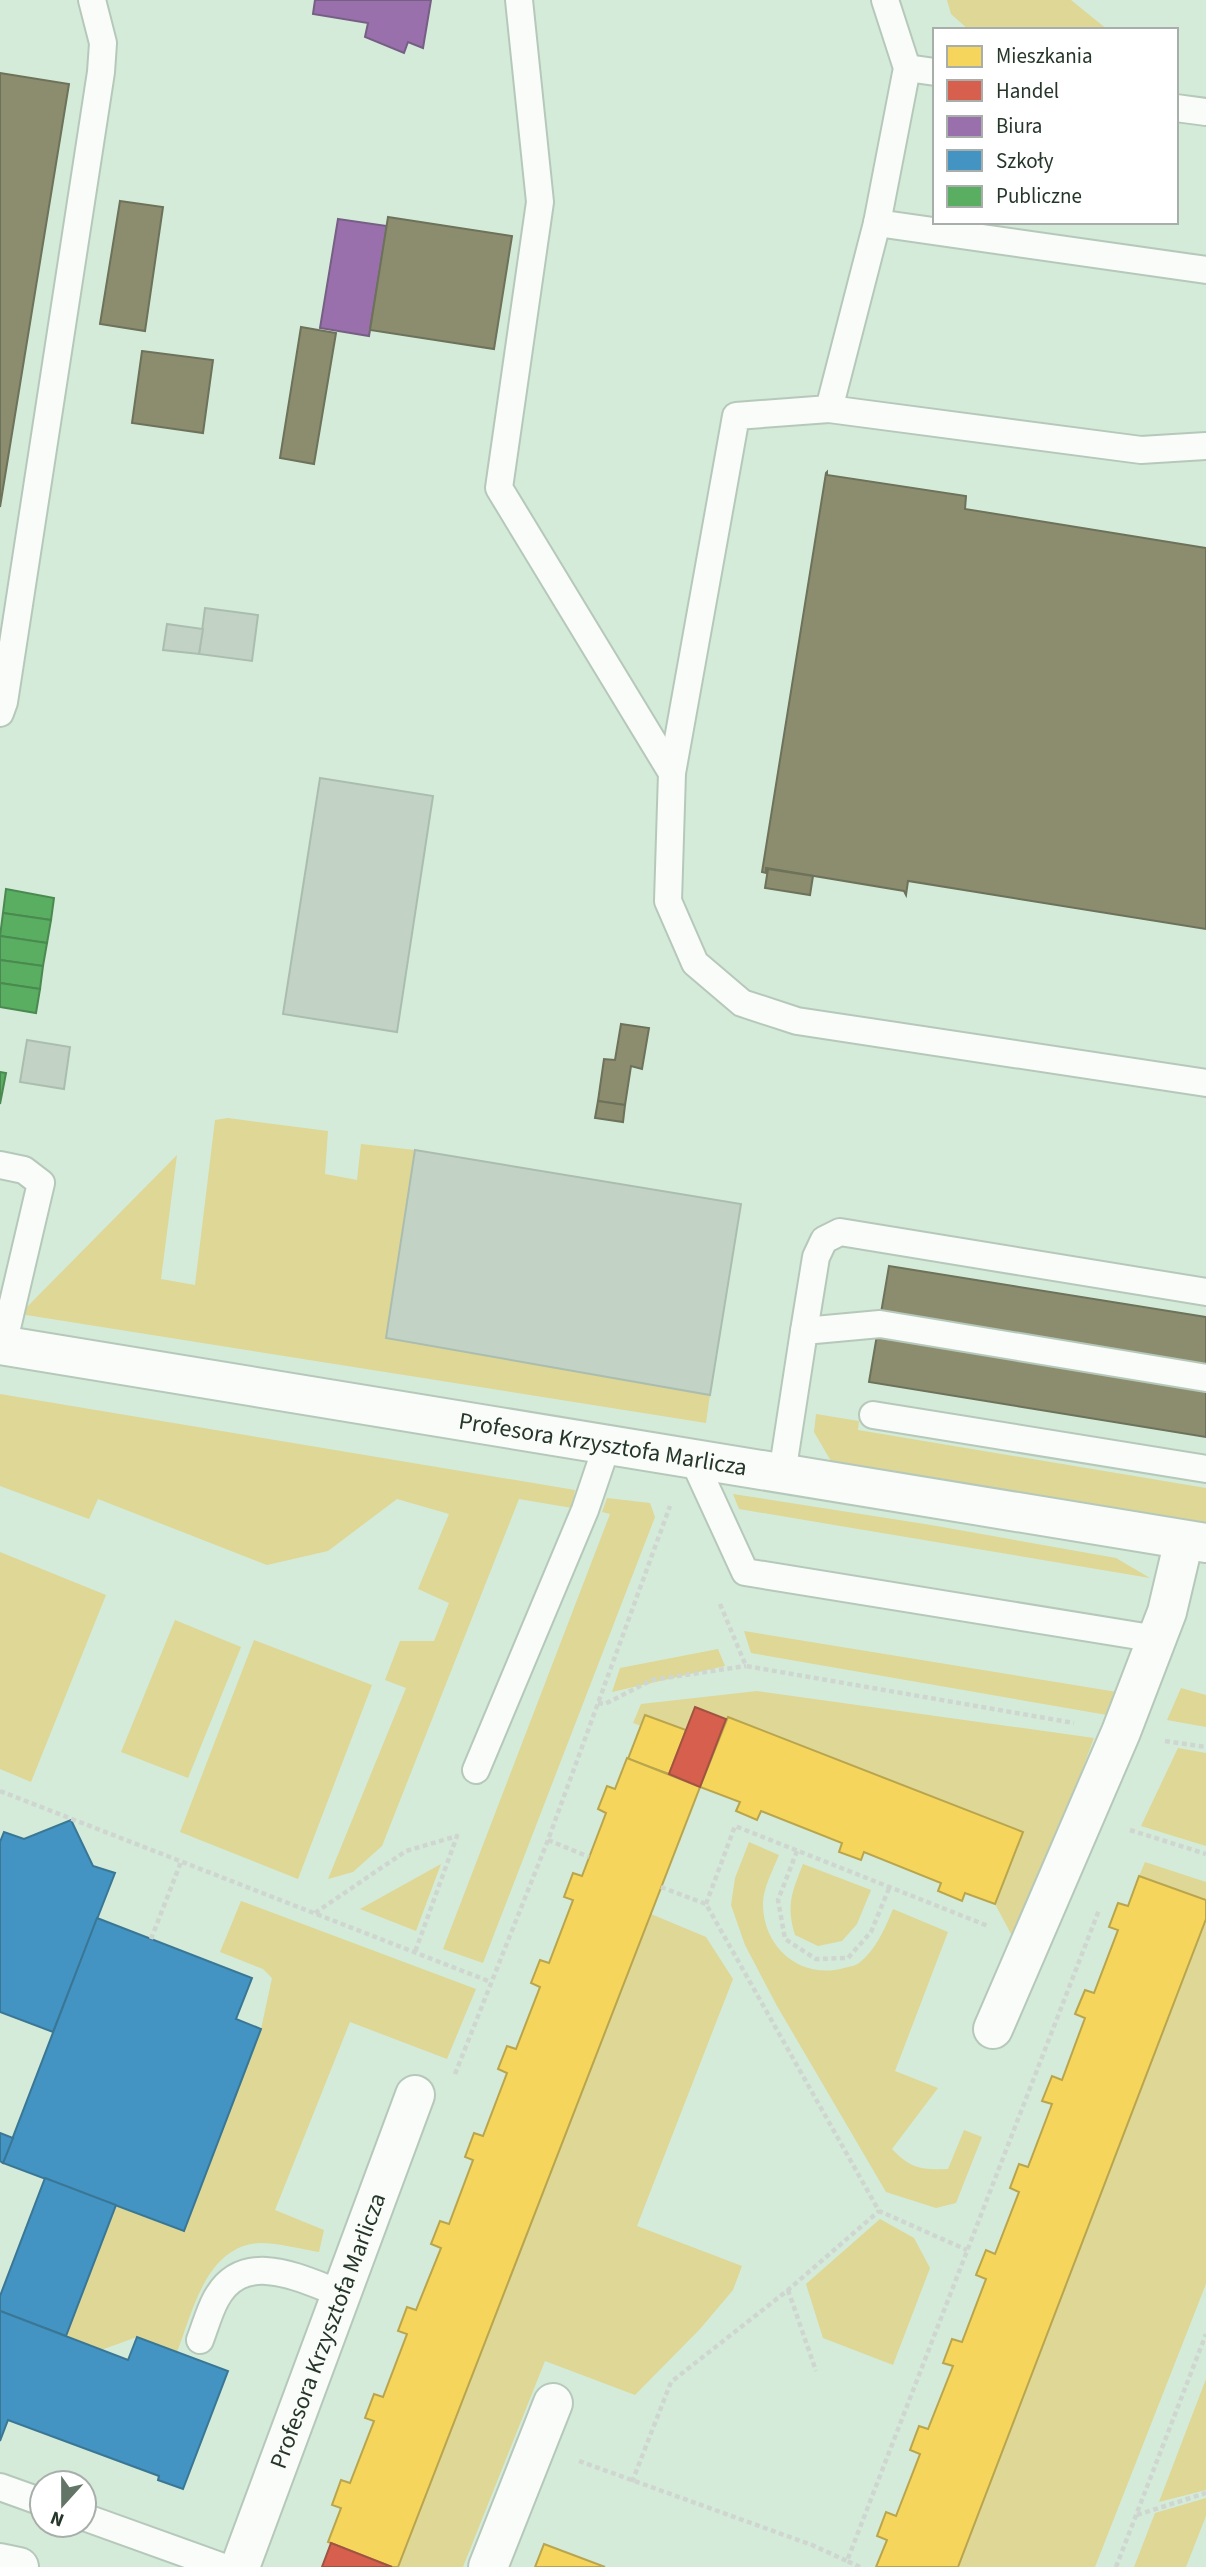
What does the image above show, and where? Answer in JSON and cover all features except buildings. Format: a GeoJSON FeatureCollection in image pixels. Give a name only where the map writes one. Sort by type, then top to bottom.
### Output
{"type":"FeatureCollection","features":[{"type":"Feature","properties":{"kind":"street","name":"Profesora Krzysztofa Marlicza"},"geometry":{"type":"LineString","coordinates":[[1,1345],[1195,1542]]}},
{"type":"Feature","properties":{"kind":"street"},"geometry":{"type":"LineString","coordinates":[[993,2029],[1121,1732],[1157,1639],[1177,1576],[1195,1542]]}},
{"type":"Feature","properties":{"kind":"street","name":"Profesora Krzysztofa Marlicza"},"geometry":{"type":"LineString","coordinates":[[240,2567],[415,2095]]}},
{"type":"Feature","properties":{"kind":"street"},"geometry":{"type":"LineString","coordinates":[[488,2567],[553,2403]]}},
{"type":"Feature","properties":{"kind":"street"},"geometry":{"type":"LineString","coordinates":[[0,2563],[19,2567]]}},
{"type":"Feature","properties":{"kind":"lane"},"geometry":{"type":"LineString","coordinates":[[0,713],[4,702],[101,72],[103,43],[92,0]]}},
{"type":"Feature","properties":{"kind":"lane"},"geometry":{"type":"LineString","coordinates":[[519,0],[540,202],[499,488],[672,773]]}},
{"type":"Feature","properties":{"kind":"lane"},"geometry":{"type":"LineString","coordinates":[[829,409],[877,223],[907,68],[885,0]]}},
{"type":"Feature","properties":{"kind":"lane"},"geometry":{"type":"LineString","coordinates":[[907,68],[933,72]]}},
{"type":"Feature","properties":{"kind":"lane"},"geometry":{"type":"LineString","coordinates":[[1178,108],[1206,112]]}},
{"type":"Feature","properties":{"kind":"lane"},"geometry":{"type":"LineString","coordinates":[[877,223],[1206,270]]}},
{"type":"Feature","properties":{"kind":"lane"},"geometry":{"type":"LineString","coordinates":[[1206,446],[1141,450],[829,409],[736,416],[672,773],[668,901],[695,963],[742,1003],[797,1021],[1206,1083]]}},
{"type":"Feature","properties":{"kind":"lane"},"geometry":{"type":"LineString","coordinates":[[0,1165],[24,1170],[41,1183],[1,1345]]}},
{"type":"Feature","properties":{"kind":"lane"},"geometry":{"type":"LineString","coordinates":[[782,1474],[816,1258],[824,1240],[840,1232],[1206,1292]]}},
{"type":"Feature","properties":{"kind":"lane"},"geometry":{"type":"LineString","coordinates":[[804,1331],[880,1324],[1206,1378]]}},
{"type":"Feature","properties":{"kind":"lane"},"geometry":{"type":"LineString","coordinates":[[873,1415],[1206,1469]]}},
{"type":"Feature","properties":{"kind":"lane"},"geometry":{"type":"LineString","coordinates":[[477,1770],[585,1510],[607,1445]]}},
{"type":"Feature","properties":{"kind":"lane"},"geometry":{"type":"LineString","coordinates":[[692,1458],[745,1572],[1157,1639]]}},
{"type":"Feature","properties":{"kind":"lane"},"geometry":{"type":"LineString","coordinates":[[200,2340],[216,2300],[227,2284],[244,2272],[267,2270],[292,2275],[342,2294]]}},
{"type":"Feature","properties":{"kind":"lane"},"geometry":{"type":"LineString","coordinates":[[0,2487],[28,2497]]}},
{"type":"Feature","properties":{"kind":"lane"},"geometry":{"type":"LineString","coordinates":[[98,2522],[223,2567]]}},
{"type":"Feature","properties":{"kind":"path"},"geometry":{"type":"LineString","coordinates":[[0,1791],[491,1982],[548,1840],[672,1498],[678,1507]]}},
{"type":"Feature","properties":{"kind":"path"},"geometry":{"type":"LineString","coordinates":[[720,1604],[746,1665]]}},
{"type":"Feature","properties":{"kind":"path"},"geometry":{"type":"LineString","coordinates":[[598,1703],[606,1704],[652,1679],[746,1665],[1080,1724]]}},
{"type":"Feature","properties":{"kind":"path"},"geometry":{"type":"LineString","coordinates":[[1170,1742],[1206,1747]]}},
{"type":"Feature","properties":{"kind":"path"},"geometry":{"type":"LineString","coordinates":[[706,1904],[735,1826],[1079,1962]]}},
{"type":"Feature","properties":{"kind":"path"},"geometry":{"type":"LineString","coordinates":[[1125,1842],[1130,1830],[1206,1854]]}},
{"type":"Feature","properties":{"kind":"path"},"geometry":{"type":"LineString","coordinates":[[314,1913],[406,1851],[457,1836],[415,1952]]}},
{"type":"Feature","properties":{"kind":"path"},"geometry":{"type":"LineString","coordinates":[[548,1840],[589,1857]]}},
{"type":"Feature","properties":{"kind":"path"},"geometry":{"type":"LineString","coordinates":[[797,1851],[778,1900],[785,1939],[816,1959],[848,1958],[871,1931],[890,1886]]}},
{"type":"Feature","properties":{"kind":"path"},"geometry":{"type":"LineString","coordinates":[[151,1939],[181,1862]]}},
{"type":"Feature","properties":{"kind":"path"},"geometry":{"type":"LineString","coordinates":[[661,1887],[706,1904],[879,2211],[967,2250]]}},
{"type":"Feature","properties":{"kind":"path"},"geometry":{"type":"LineString","coordinates":[[847,2561],[1102,1902]]}},
{"type":"Feature","properties":{"kind":"path"},"geometry":{"type":"LineString","coordinates":[[632,2482],[671,2382],[788,2290],[879,2211]]}},
{"type":"Feature","properties":{"kind":"path"},"geometry":{"type":"LineString","coordinates":[[788,2290],[816,2371]]}},
{"type":"Feature","properties":{"kind":"path"},"geometry":{"type":"LineString","coordinates":[[1116,2567],[1206,2334]]}},
{"type":"Feature","properties":{"kind":"path"},"geometry":{"type":"LineString","coordinates":[[571,2458],[812,2545],[860,2567]]}},
{"type":"Feature","properties":{"kind":"path"},"geometry":{"type":"LineString","coordinates":[[1137,2515],[1206,2493]]}},
{"type":"Feature","properties":{"kind":"shaded area"},"geometry":{"type":"Polygon","coordinates":[[[947,0],[1071,0],[1106,28],[967,28],[951,14],[947,0]]]}},
{"type":"Feature","properties":{"kind":"shaded area"},"geometry":{"type":"Polygon","coordinates":[[[228,1118],[328,1131],[325,1174],[357,1180],[361,1144],[415,1150],[387,1338],[710,1395],[706,1423],[20,1314],[177,1155],[161,1279],[195,1285],[215,1120],[228,1118]]]}},
{"type":"Feature","properties":{"kind":"shaded area"},"geometry":{"type":"Polygon","coordinates":[[[0,1394],[575,1490],[572,1508],[519,1499],[382,1846],[353,1872],[328,1879],[406,1688],[385,1680],[400,1641],[434,1641],[449,1603],[418,1589],[449,1514],[397,1499],[328,1551],[267,1565],[98,1499],[89,1519],[0,1486],[0,1394]]]}},
{"type":"Feature","properties":{"kind":"shaded area"},"geometry":{"type":"Polygon","coordinates":[[[816,1414],[859,1421],[858,1430],[1206,1488],[1206,1524],[831,1461],[814,1432],[816,1414]]]}},
{"type":"Feature","properties":{"kind":"shaded area"},"geometry":{"type":"Polygon","coordinates":[[[733,1494],[1116,1558],[1150,1578],[739,1509],[733,1494]]]}},
{"type":"Feature","properties":{"kind":"shaded area"},"geometry":{"type":"Polygon","coordinates":[[[607,1498],[650,1503],[655,1517],[483,1963],[443,1949],[610,1514],[602,1512],[607,1498]]]}},
{"type":"Feature","properties":{"kind":"shaded area"},"geometry":{"type":"Polygon","coordinates":[[[0,1552],[106,1595],[31,1782],[0,1769],[0,1552]]]}},
{"type":"Feature","properties":{"kind":"shaded area"},"geometry":{"type":"Polygon","coordinates":[[[175,1620],[241,1647],[188,1778],[121,1752],[175,1620]]]}},
{"type":"Feature","properties":{"kind":"shaded area"},"geometry":{"type":"Polygon","coordinates":[[[744,1631],[1117,1692],[1107,1715],[751,1653],[744,1631]]]}},
{"type":"Feature","properties":{"kind":"shaded area"},"geometry":{"type":"Polygon","coordinates":[[[254,1640],[372,1685],[298,1879],[180,1832],[254,1640]]]}},
{"type":"Feature","properties":{"kind":"shaded area"},"geometry":{"type":"Polygon","coordinates":[[[718,1649],[725,1666],[612,1692],[620,1668],[718,1649]]]}},
{"type":"Feature","properties":{"kind":"shaded area"},"geometry":{"type":"Polygon","coordinates":[[[1181,1688],[1206,1695],[1206,1727],[1167,1720],[1181,1688]]]}},
{"type":"Feature","properties":{"kind":"shaded area"},"geometry":{"type":"Polygon","coordinates":[[[757,1691],[1094,1738],[1017,1945],[995,1904],[1023,1832],[696,1707],[686,1730],[645,1715],[641,1726],[633,1723],[641,1704],[757,1691]]]}},
{"type":"Feature","properties":{"kind":"shaded area"},"geometry":{"type":"Polygon","coordinates":[[[1178,1748],[1206,1753],[1206,1846],[1141,1826],[1178,1748]]]}},
{"type":"Feature","properties":{"kind":"shaded area"},"geometry":{"type":"Polygon","coordinates":[[[749,1842],[779,1855],[764,1893],[765,1922],[778,1948],[800,1965],[829,1971],[857,1964],[875,1945],[893,1909],[948,1932],[895,2071],[938,2088],[892,2149],[905,2161],[917,2167],[948,2169],[964,2130],[982,2137],[956,2203],[936,2208],[886,2192],[777,2006],[745,1945],[731,1905],[735,1878],[749,1842]]]}},
{"type":"Feature","properties":{"kind":"shaded area"},"geometry":{"type":"Polygon","coordinates":[[[1145,1862],[1206,1882],[1206,1900],[1139,1876],[1145,1862]]]}},
{"type":"Feature","properties":{"kind":"shaded area"},"geometry":{"type":"Polygon","coordinates":[[[441,1864],[416,1931],[360,1909],[441,1864]]]}},
{"type":"Feature","properties":{"kind":"shaded area"},"geometry":{"type":"Polygon","coordinates":[[[803,1864],[871,1890],[857,1924],[842,1941],[818,1946],[795,1935],[791,1907],[803,1864]]]}},
{"type":"Feature","properties":{"kind":"shaded area"},"geometry":{"type":"Polygon","coordinates":[[[241,1901],[476,1989],[447,2059],[350,2022],[275,2210],[324,2230],[319,2252],[267,2243],[242,2247],[214,2268],[204,2283],[177,2352],[137,2337],[101,2350],[66,2336],[116,2205],[184,2231],[261,2029],[272,1978],[263,1969],[220,1952],[241,1901]]]}},
{"type":"Feature","properties":{"kind":"shaded area"},"geometry":{"type":"Polygon","coordinates":[[[651,1914],[706,1937],[733,1979],[637,2226],[742,2266],[733,2290],[700,2329],[635,2395],[545,2361],[463,2567],[397,2567],[651,1914]]]}},
{"type":"Feature","properties":{"kind":"shaded area"},"geometry":{"type":"Polygon","coordinates":[[[1206,1919],[1206,2284],[1095,2567],[958,2567],[1206,1919]]]}},
{"type":"Feature","properties":{"kind":"shaded area"},"geometry":{"type":"Polygon","coordinates":[[[880,2219],[914,2238],[930,2268],[893,2365],[823,2338],[806,2284],[880,2219]]]}},
{"type":"Feature","properties":{"kind":"shaded area"},"geometry":{"type":"Polygon","coordinates":[[[1206,2379],[1206,2490],[1159,2502],[1206,2379]]]}},
{"type":"Feature","properties":{"kind":"shaded area"},"geometry":{"type":"Polygon","coordinates":[[[1206,2498],[1206,2516],[1186,2567],[1134,2567],[1155,2513],[1206,2498]]]}}]}
